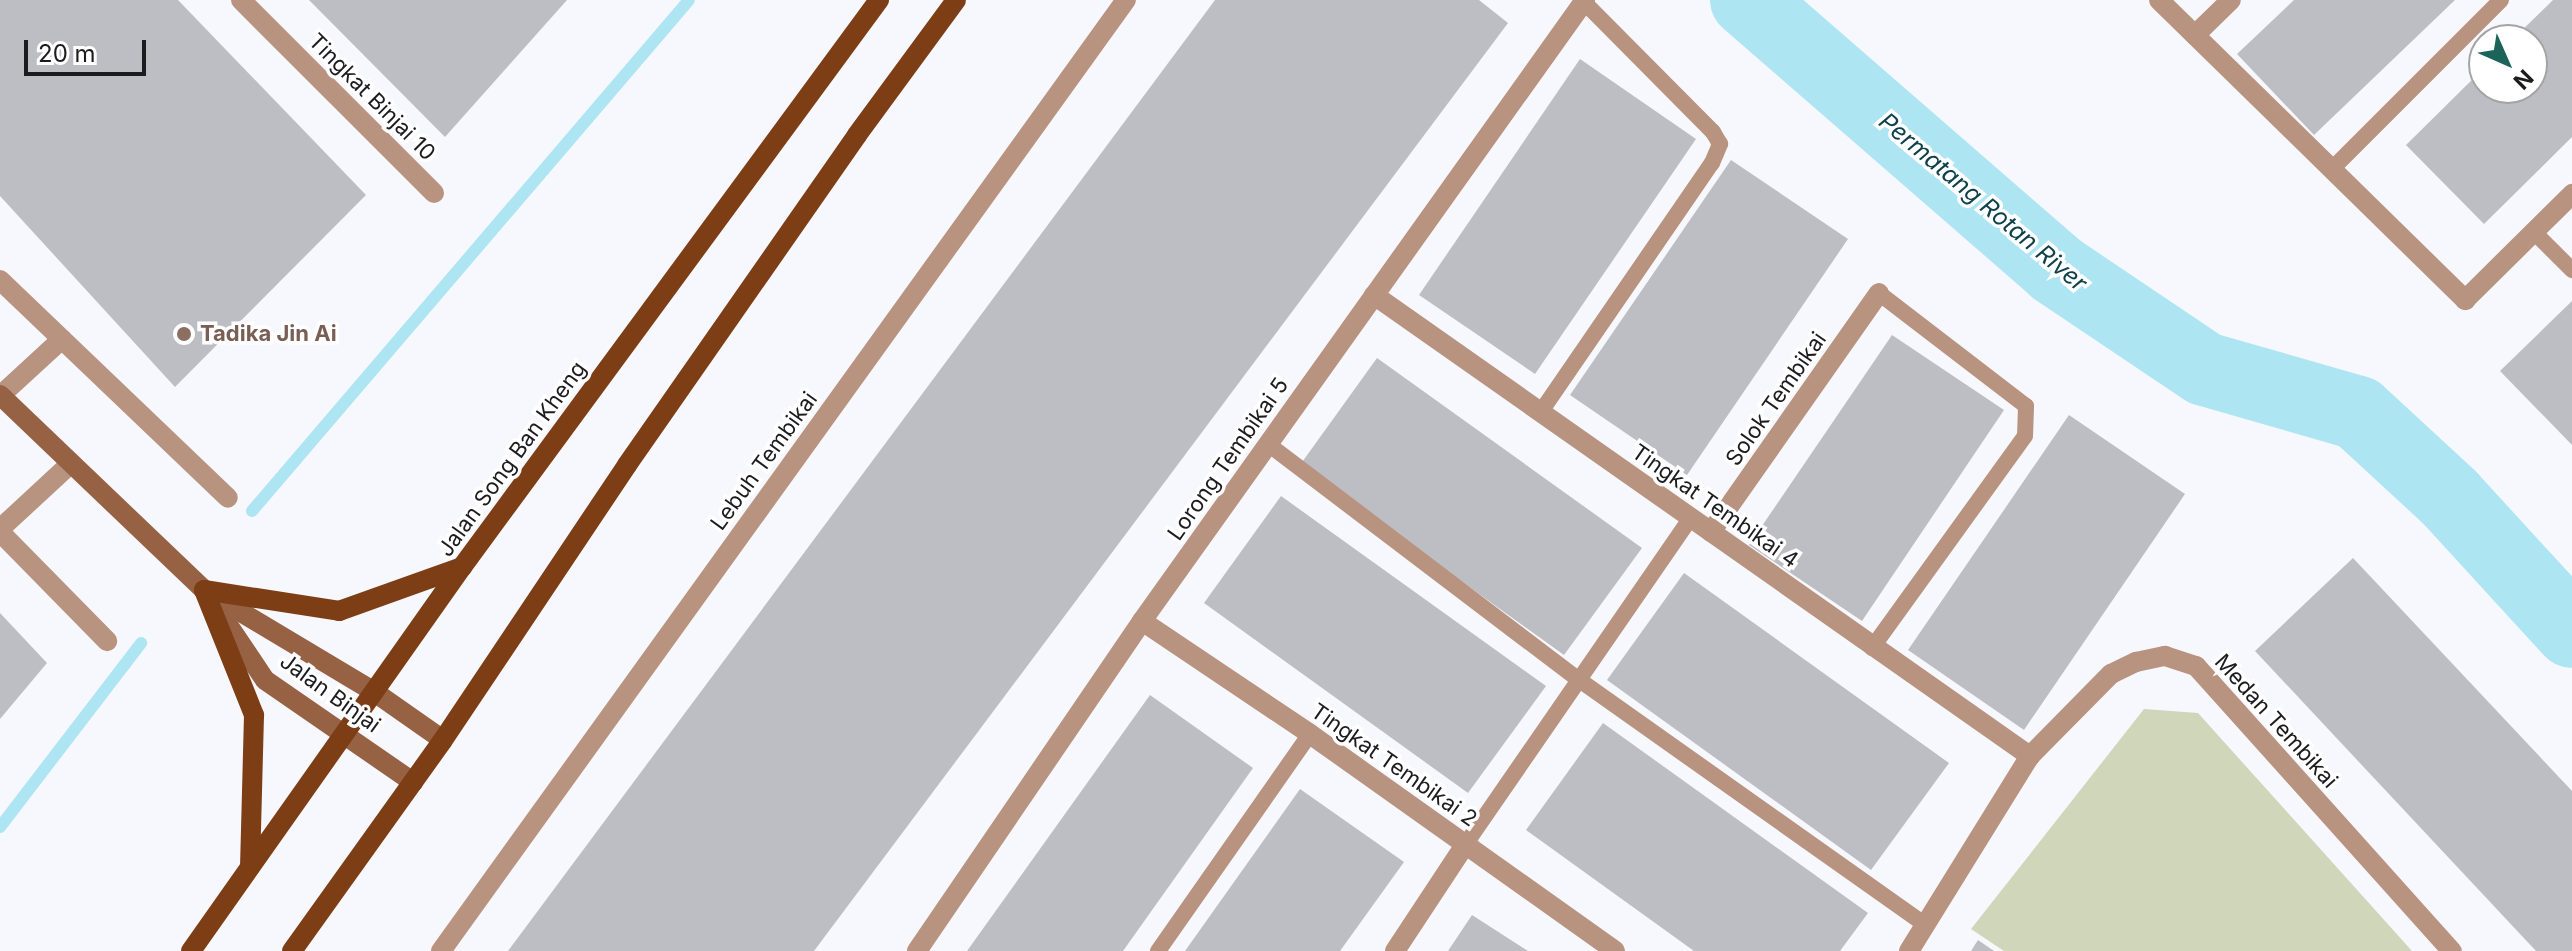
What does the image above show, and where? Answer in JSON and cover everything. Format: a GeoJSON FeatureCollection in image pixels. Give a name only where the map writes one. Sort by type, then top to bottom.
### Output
{"type":"FeatureCollection","features":[{"type":"Feature","properties":{"kind":"main road","name":"Jalan Song Ban Kheng"},"geometry":{"type":"LineString","coordinates":[[191,951],[462,567],[879,0]]}},
{"type":"Feature","properties":{"kind":"main road"},"geometry":{"type":"LineString","coordinates":[[292,951],[443,740],[636,452],[956,0]]}},
{"type":"Feature","properties":{"kind":"main road"},"geometry":{"type":"LineString","coordinates":[[204,590],[339,611],[462,567]]}},
{"type":"Feature","properties":{"kind":"main road"},"geometry":{"type":"LineString","coordinates":[[204,590],[254,715],[250,867]]}},
{"type":"Feature","properties":{"kind":"street","name":"Tingkat Binjai 10"},"geometry":{"type":"LineString","coordinates":[[241,0],[434,193]]}},
{"type":"Feature","properties":{"kind":"street","name":"Lebuh Tembikai"},"geometry":{"type":"LineString","coordinates":[[441,951],[1126,0]]}},
{"type":"Feature","properties":{"kind":"street"},"geometry":{"type":"LineString","coordinates":[[2159,0],[2465,300],[2572,194]]}},
{"type":"Feature","properties":{"kind":"street"},"geometry":{"type":"LineString","coordinates":[[2195,35],[2231,0]]}},
{"type":"Feature","properties":{"kind":"street","name":"Lorong Tembikai 5"},"geometry":{"type":"LineString","coordinates":[[917,951],[1142,621],[1584,1]]}},
{"type":"Feature","properties":{"kind":"street"},"geometry":{"type":"LineString","coordinates":[[0,280],[228,498]]}},
{"type":"Feature","properties":{"kind":"street","name":"Solok Tembikai"},"geometry":{"type":"LineString","coordinates":[[1711,532],[1879,293]]}},
{"type":"Feature","properties":{"kind":"street","name":"Tingkat Tembikai 4"},"geometry":{"type":"LineString","coordinates":[[1374,295],[1872,648],[2030,756]]}},
{"type":"Feature","properties":{"kind":"street"},"geometry":{"type":"LineString","coordinates":[[0,396],[62,339]]}},
{"type":"Feature","properties":{"kind":"street","name":"Jalan Binjai"},"geometry":{"type":"LineString","coordinates":[[0,396],[69,465],[204,590],[373,691],[443,740]]}},
{"type":"Feature","properties":{"kind":"street"},"geometry":{"type":"LineString","coordinates":[[69,465],[0,530],[107,641]]}},
{"type":"Feature","properties":{"kind":"street","name":"Jalan Binjai"},"geometry":{"type":"LineString","coordinates":[[204,590],[265,680],[413,782]]}},
{"type":"Feature","properties":{"kind":"street","name":"Tingkat Tembikai 2"},"geometry":{"type":"LineString","coordinates":[[1142,621],[1310,734],[1615,951]]}},
{"type":"Feature","properties":{"kind":"street","name":"Medan Tembikai"},"geometry":{"type":"LineString","coordinates":[[1909,951],[2030,756],[2111,674],[2136,662],[2165,656],[2196,666],[2452,951]]}},
{"type":"Feature","properties":{"kind":"street"},"geometry":{"type":"LineString","coordinates":[[1395,951],[1465,845]]}},
{"type":"Feature","properties":{"kind":"lane"},"geometry":{"type":"LineString","coordinates":[[2332,169],[2501,0]]}},
{"type":"Feature","properties":{"kind":"lane"},"geometry":{"type":"LineString","coordinates":[[1540,413],[1712,163],[1720,144],[1713,132],[1584,1]]}},
{"type":"Feature","properties":{"kind":"lane"},"geometry":{"type":"LineString","coordinates":[[2534,232],[2572,270]]}},
{"type":"Feature","properties":{"kind":"lane"},"geometry":{"type":"LineString","coordinates":[[1872,648],[2025,436],[2026,406],[1879,293]]}},
{"type":"Feature","properties":{"kind":"lane"},"geometry":{"type":"LineString","coordinates":[[1268,444],[1578,679],[1925,925]]}},
{"type":"Feature","properties":{"kind":"lane"},"geometry":{"type":"LineString","coordinates":[[1465,845],[1691,518]]}},
{"type":"Feature","properties":{"kind":"lane"},"geometry":{"type":"LineString","coordinates":[[1158,951],[1310,734]]}},
{"type":"Feature","properties":{"kind":"green space"},"geometry":{"type":"Polygon","coordinates":[[[2144,709],[2198,713],[2412,951],[2004,951],[1971,929],[2144,709]]]}},
{"type":"Feature","properties":{"kind":"building"},"geometry":{"type":"Polygon","coordinates":[[[0,0],[178,0],[366,195],[175,387],[0,196],[0,0]]]}},
{"type":"Feature","properties":{"kind":"building"},"geometry":{"type":"Polygon","coordinates":[[[309,0],[567,0],[445,137],[309,0]]]}},
{"type":"Feature","properties":{"kind":"building"},"geometry":{"type":"Polygon","coordinates":[[[1215,0],[1479,0],[1508,23],[814,951],[508,951],[1215,0]]]}},
{"type":"Feature","properties":{"kind":"building"},"geometry":{"type":"Polygon","coordinates":[[[2294,0],[2455,0],[2314,135],[2237,54],[2294,0]]]}},
{"type":"Feature","properties":{"kind":"building"},"geometry":{"type":"Polygon","coordinates":[[[2553,0],[2572,0],[2572,137],[2484,224],[2406,145],[2468,84],[2468,104],[2548,104],[2548,24],[2528,24],[2553,0]]]}},
{"type":"Feature","properties":{"kind":"building"},"geometry":{"type":"Polygon","coordinates":[[[1580,59],[1696,139],[1535,374],[1419,295],[1580,59]]]}},
{"type":"Feature","properties":{"kind":"building"},"geometry":{"type":"Polygon","coordinates":[[[1731,160],[1848,239],[1687,475],[1570,395],[1731,160]]]}},
{"type":"Feature","properties":{"kind":"building"},"geometry":{"type":"Polygon","coordinates":[[[2572,301],[2572,445],[2500,371],[2572,301]]]}},
{"type":"Feature","properties":{"kind":"building"},"geometry":{"type":"Polygon","coordinates":[[[1892,335],[2004,410],[1862,621],[1749,545],[1892,335]]]}},
{"type":"Feature","properties":{"kind":"building"},"geometry":{"type":"Polygon","coordinates":[[[1377,358],[1642,548],[1564,655],[1300,465],[1377,358]]]}},
{"type":"Feature","properties":{"kind":"building"},"geometry":{"type":"Polygon","coordinates":[[[2069,415],[2185,494],[2024,730],[1908,650],[2069,415]]]}},
{"type":"Feature","properties":{"kind":"building"},"geometry":{"type":"Polygon","coordinates":[[[1281,496],[1546,686],[1468,793],[1204,603],[1281,496]]]}},
{"type":"Feature","properties":{"kind":"building"},"geometry":{"type":"Polygon","coordinates":[[[2353,558],[2572,791],[2572,951],[2536,951],[2255,651],[2353,558]]]}},
{"type":"Feature","properties":{"kind":"building"},"geometry":{"type":"Polygon","coordinates":[[[1684,573],[1949,763],[1871,870],[1607,680],[1684,573]]]}},
{"type":"Feature","properties":{"kind":"building"},"geometry":{"type":"Polygon","coordinates":[[[0,613],[47,663],[0,719],[0,613]]]}},
{"type":"Feature","properties":{"kind":"building"},"geometry":{"type":"Polygon","coordinates":[[[1150,695],[1253,768],[1123,951],[967,951],[1150,695]]]}},
{"type":"Feature","properties":{"kind":"building"},"geometry":{"type":"Polygon","coordinates":[[[1603,723],[1868,913],[1840,951],[1694,951],[1526,830],[1603,723]]]}},
{"type":"Feature","properties":{"kind":"building"},"geometry":{"type":"Polygon","coordinates":[[[1300,789],[1404,862],[1340,951],[1185,951],[1300,789]]]}},
{"type":"Feature","properties":{"kind":"building"},"geometry":{"type":"Polygon","coordinates":[[[1472,915],[1528,951],[1448,951],[1472,915]]]}},
{"type":"Feature","properties":{"kind":"building"},"geometry":{"type":"Polygon","coordinates":[[[1978,940],[1994,951],[1971,951],[1978,940]]]}},
{"type":"Feature","properties":{"kind":"waterway"},"geometry":{"type":"LineString","coordinates":[[252,511],[689,0]]}},
{"type":"Feature","properties":{"kind":"waterway","name":"Permatang Rotan River"},"geometry":{"type":"LineString","coordinates":[[1747,0],[2056,269],[2205,369],[2358,413],[2450,498],[2572,631]]}},
{"type":"Feature","properties":{"kind":"waterway"},"geometry":{"type":"LineString","coordinates":[[0,827],[141,643]]}},
{"type":"Feature","properties":{"kind":"place","name":"Tadika Jin Ai"},"geometry":{"type":"Point","coordinates":[184,334]}}]}
